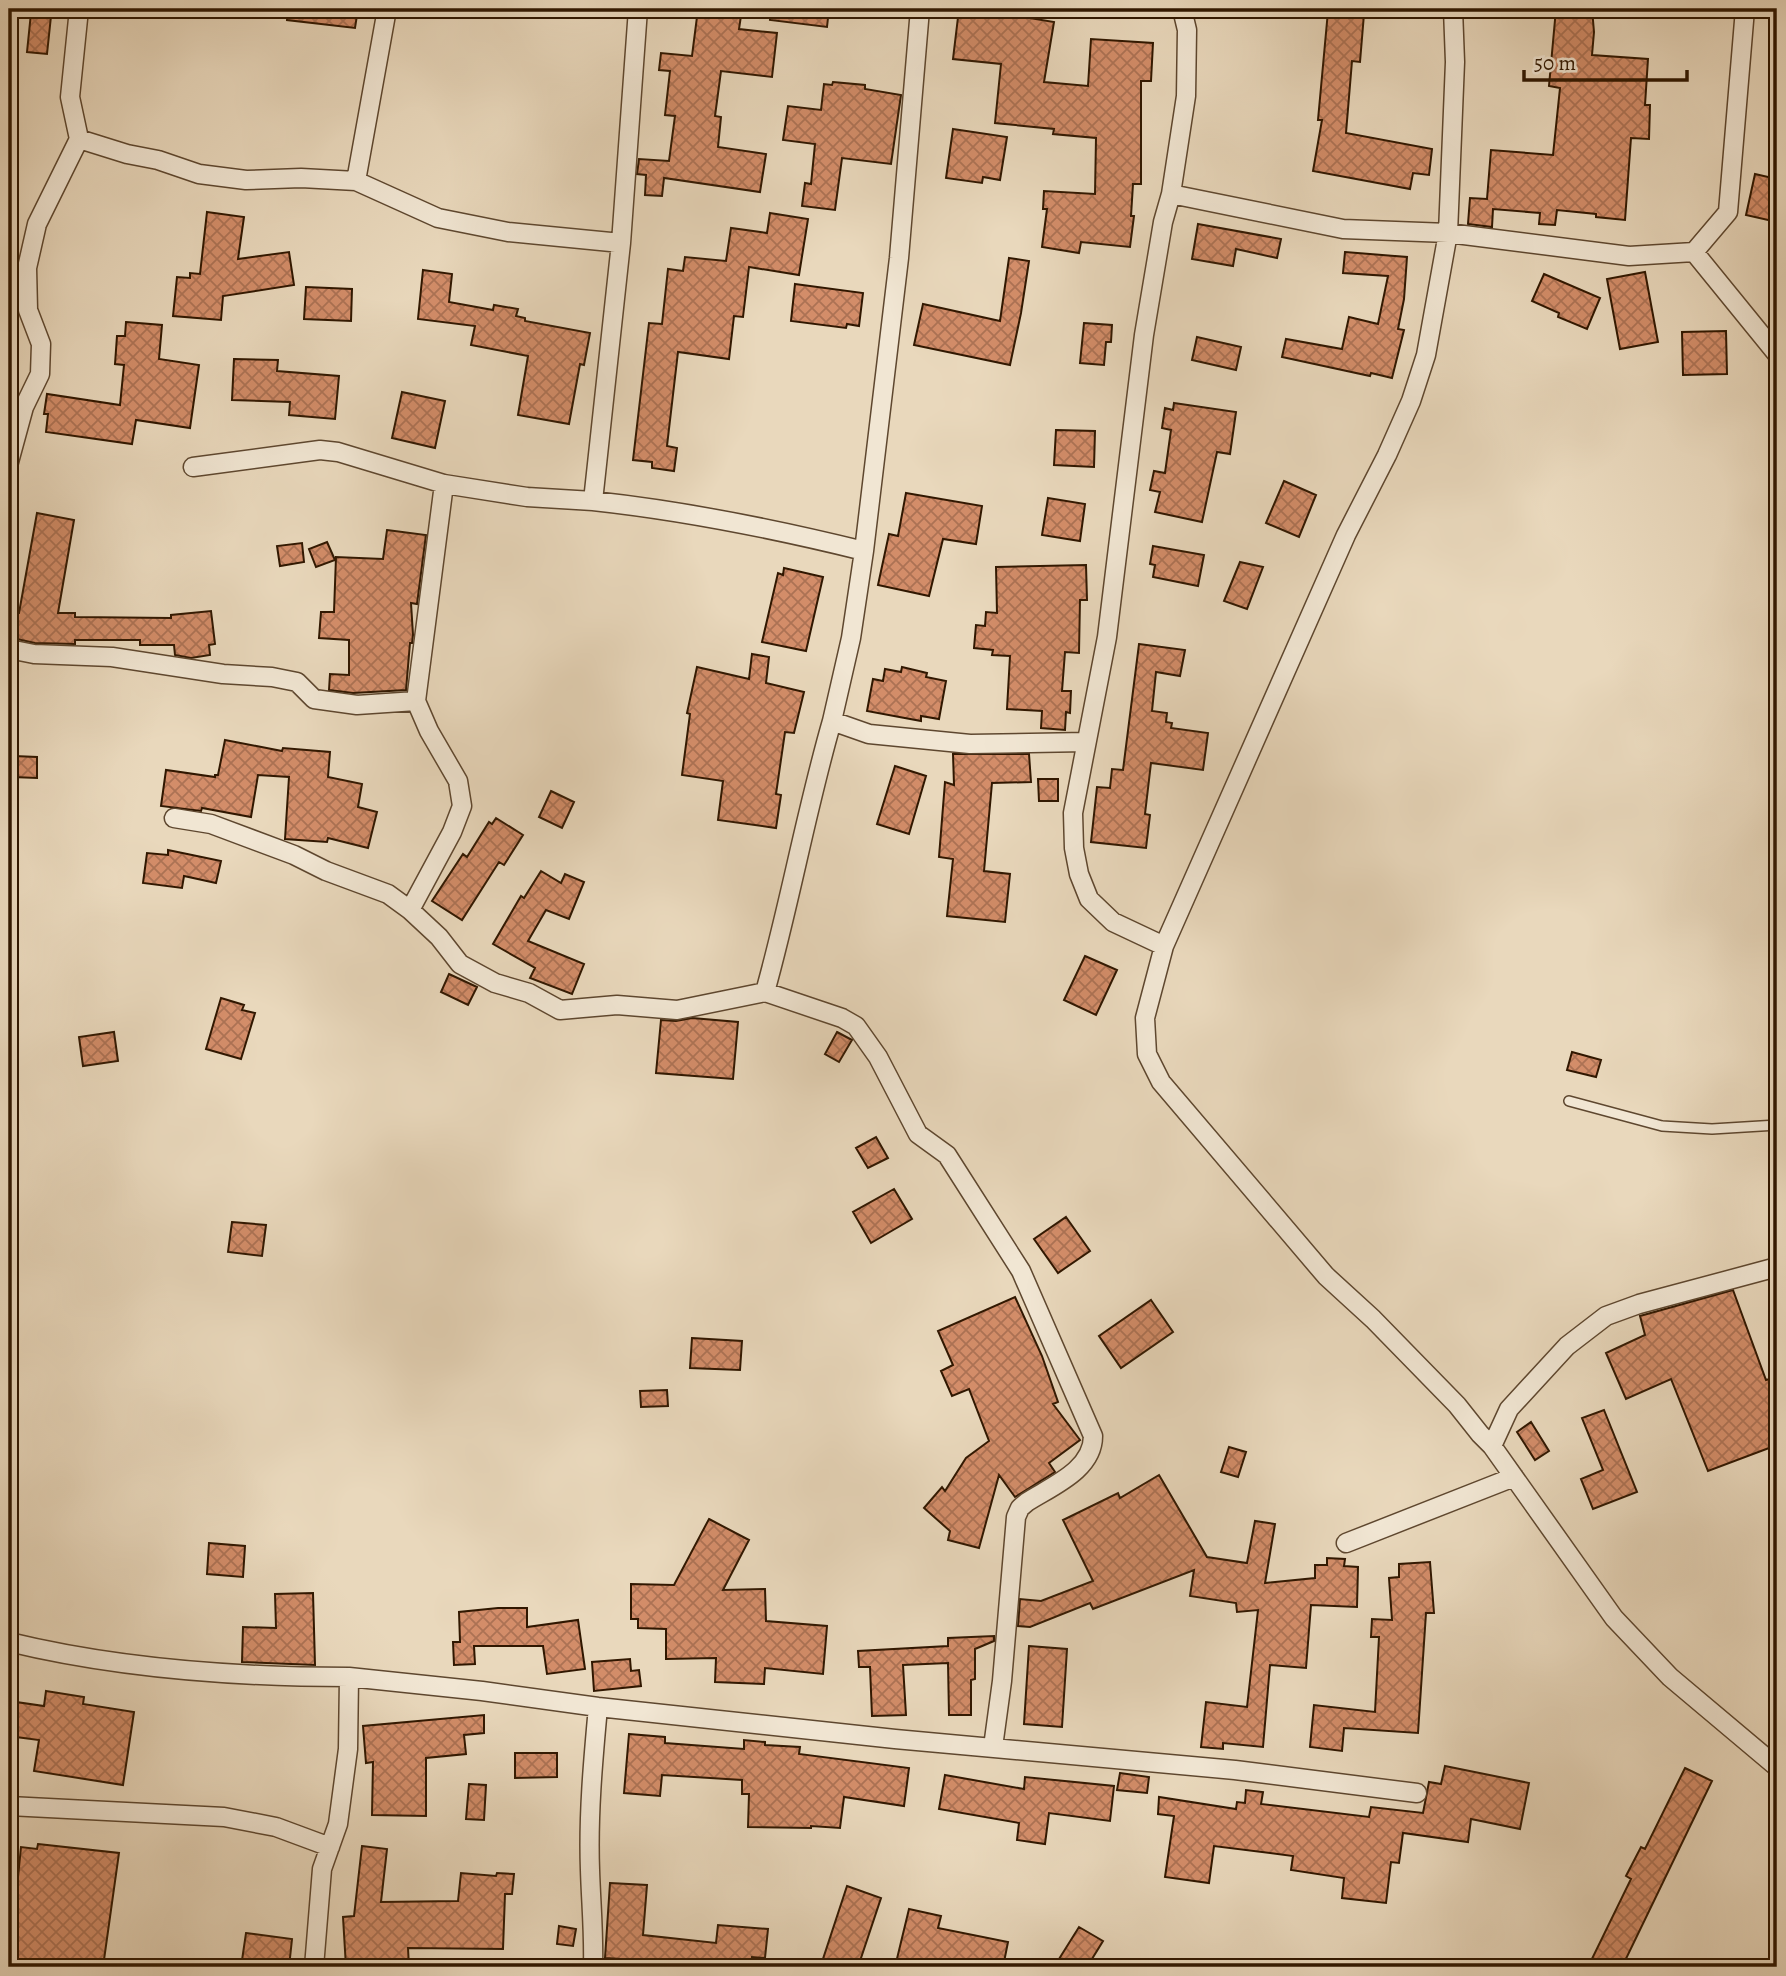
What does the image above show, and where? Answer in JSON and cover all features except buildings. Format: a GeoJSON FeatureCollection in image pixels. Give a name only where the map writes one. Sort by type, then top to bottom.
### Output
{"type":"FeatureCollection","features":[{"type":"Feature","properties":{"kind":"street"},"geometry":{"type":"LineString","coordinates":[[9,462],[24,407],[40,374],[41,344],[28,310],[27,268],[37,224],[79,139],[71,97],[79,9]]}},
{"type":"Feature","properties":{"kind":"street"},"geometry":{"type":"LineString","coordinates":[[356,181],[387,9]]}},
{"type":"Feature","properties":{"kind":"street"},"geometry":{"type":"LineString","coordinates":[[593,501],[621,243],[638,9]]}},
{"type":"Feature","properties":{"kind":"street"},"geometry":{"type":"LineString","coordinates":[[765,992],[783,928],[813,785],[832,722],[851,638],[899,258],[920,9]]}},
{"type":"Feature","properties":{"kind":"street"},"geometry":{"type":"LineString","coordinates":[[1164,946],[1114,922],[1089,899],[1079,874],[1074,848],[1073,813],[1107,637],[1134,410],[1155,265],[1171,194],[1186,96],[1187,30],[1182,9]]}},
{"type":"Feature","properties":{"kind":"street"},"geometry":{"type":"LineString","coordinates":[[1453,9],[1455,76],[1447,233],[1426,355],[1411,401],[1346,535],[1164,946],[1145,1018],[1147,1054],[1161,1082],[1326,1276],[1373,1319],[1457,1405],[1492,1446],[1614,1618],[1670,1677],[1777,1766]]}},
{"type":"Feature","properties":{"kind":"street"},"geometry":{"type":"LineString","coordinates":[[1171,194],[1343,229],[1447,233],[1629,256],[1694,252],[1728,212],[1745,9]]}},
{"type":"Feature","properties":{"kind":"street"},"geometry":{"type":"LineString","coordinates":[[79,139],[199,174],[246,180],[301,178],[356,181],[438,218],[508,232],[621,243]]}},
{"type":"Feature","properties":{"kind":"street"},"geometry":{"type":"LineString","coordinates":[[1694,252],[1777,355]]}},
{"type":"Feature","properties":{"kind":"street"},"geometry":{"type":"LineString","coordinates":[[193,467],[320,450],[338,452],[444,484],[527,497],[656,508],[732,521],[864,551]]}},
{"type":"Feature","properties":{"kind":"street"},"geometry":{"type":"LineString","coordinates":[[410,910],[463,806],[458,781],[429,731],[416,701],[444,484]]}},
{"type":"Feature","properties":{"kind":"street"},"geometry":{"type":"LineString","coordinates":[[9,649],[34,654],[112,657],[223,674],[272,677],[297,682],[314,699],[357,705],[416,701]]}},
{"type":"Feature","properties":{"kind":"street"},"geometry":{"type":"LineString","coordinates":[[832,722],[869,734],[970,744],[1086,742]]}},
{"type":"Feature","properties":{"kind":"street"},"geometry":{"type":"LineString","coordinates":[[174,818],[211,824],[388,894],[439,937],[460,964],[495,983],[529,993],[560,1010],[617,1005],[677,1010],[765,992],[831,1013],[856,1026],[878,1057],[918,1134],[947,1155],[1021,1271],[1093,1436],[1090,1453],[1081,1466],[1027,1502],[1016,1517],[1003,1681],[993,1747]]}},
{"type":"Feature","properties":{"kind":"street"},"geometry":{"type":"LineString","coordinates":[[1492,1446],[1509,1409],[1567,1346],[1606,1316],[1639,1304],[1777,1267]]}},
{"type":"Feature","properties":{"kind":"street"},"geometry":{"type":"LineString","coordinates":[[1346,1542],[1514,1477]]}},
{"type":"Feature","properties":{"kind":"street"},"geometry":{"type":"LineString","coordinates":[[9,1642],[144,1667],[285,1677],[349,1678],[482,1691],[598,1707],[895,1739],[1235,1770],[1417,1793]]}},
{"type":"Feature","properties":{"kind":"street"},"geometry":{"type":"LineString","coordinates":[[314,1967],[322,1870],[338,1824],[348,1749],[349,1678]]}},
{"type":"Feature","properties":{"kind":"street"},"geometry":{"type":"LineString","coordinates":[[593,1967],[591,1795],[598,1707]]}},
{"type":"Feature","properties":{"kind":"street"},"geometry":{"type":"LineString","coordinates":[[9,1806],[224,1817],[276,1827],[330,1847]]}},
{"type":"Feature","properties":{"kind":"lane"},"geometry":{"type":"LineString","coordinates":[[1569,1101],[1662,1126],[1712,1129],[1777,1125]]}}]}
